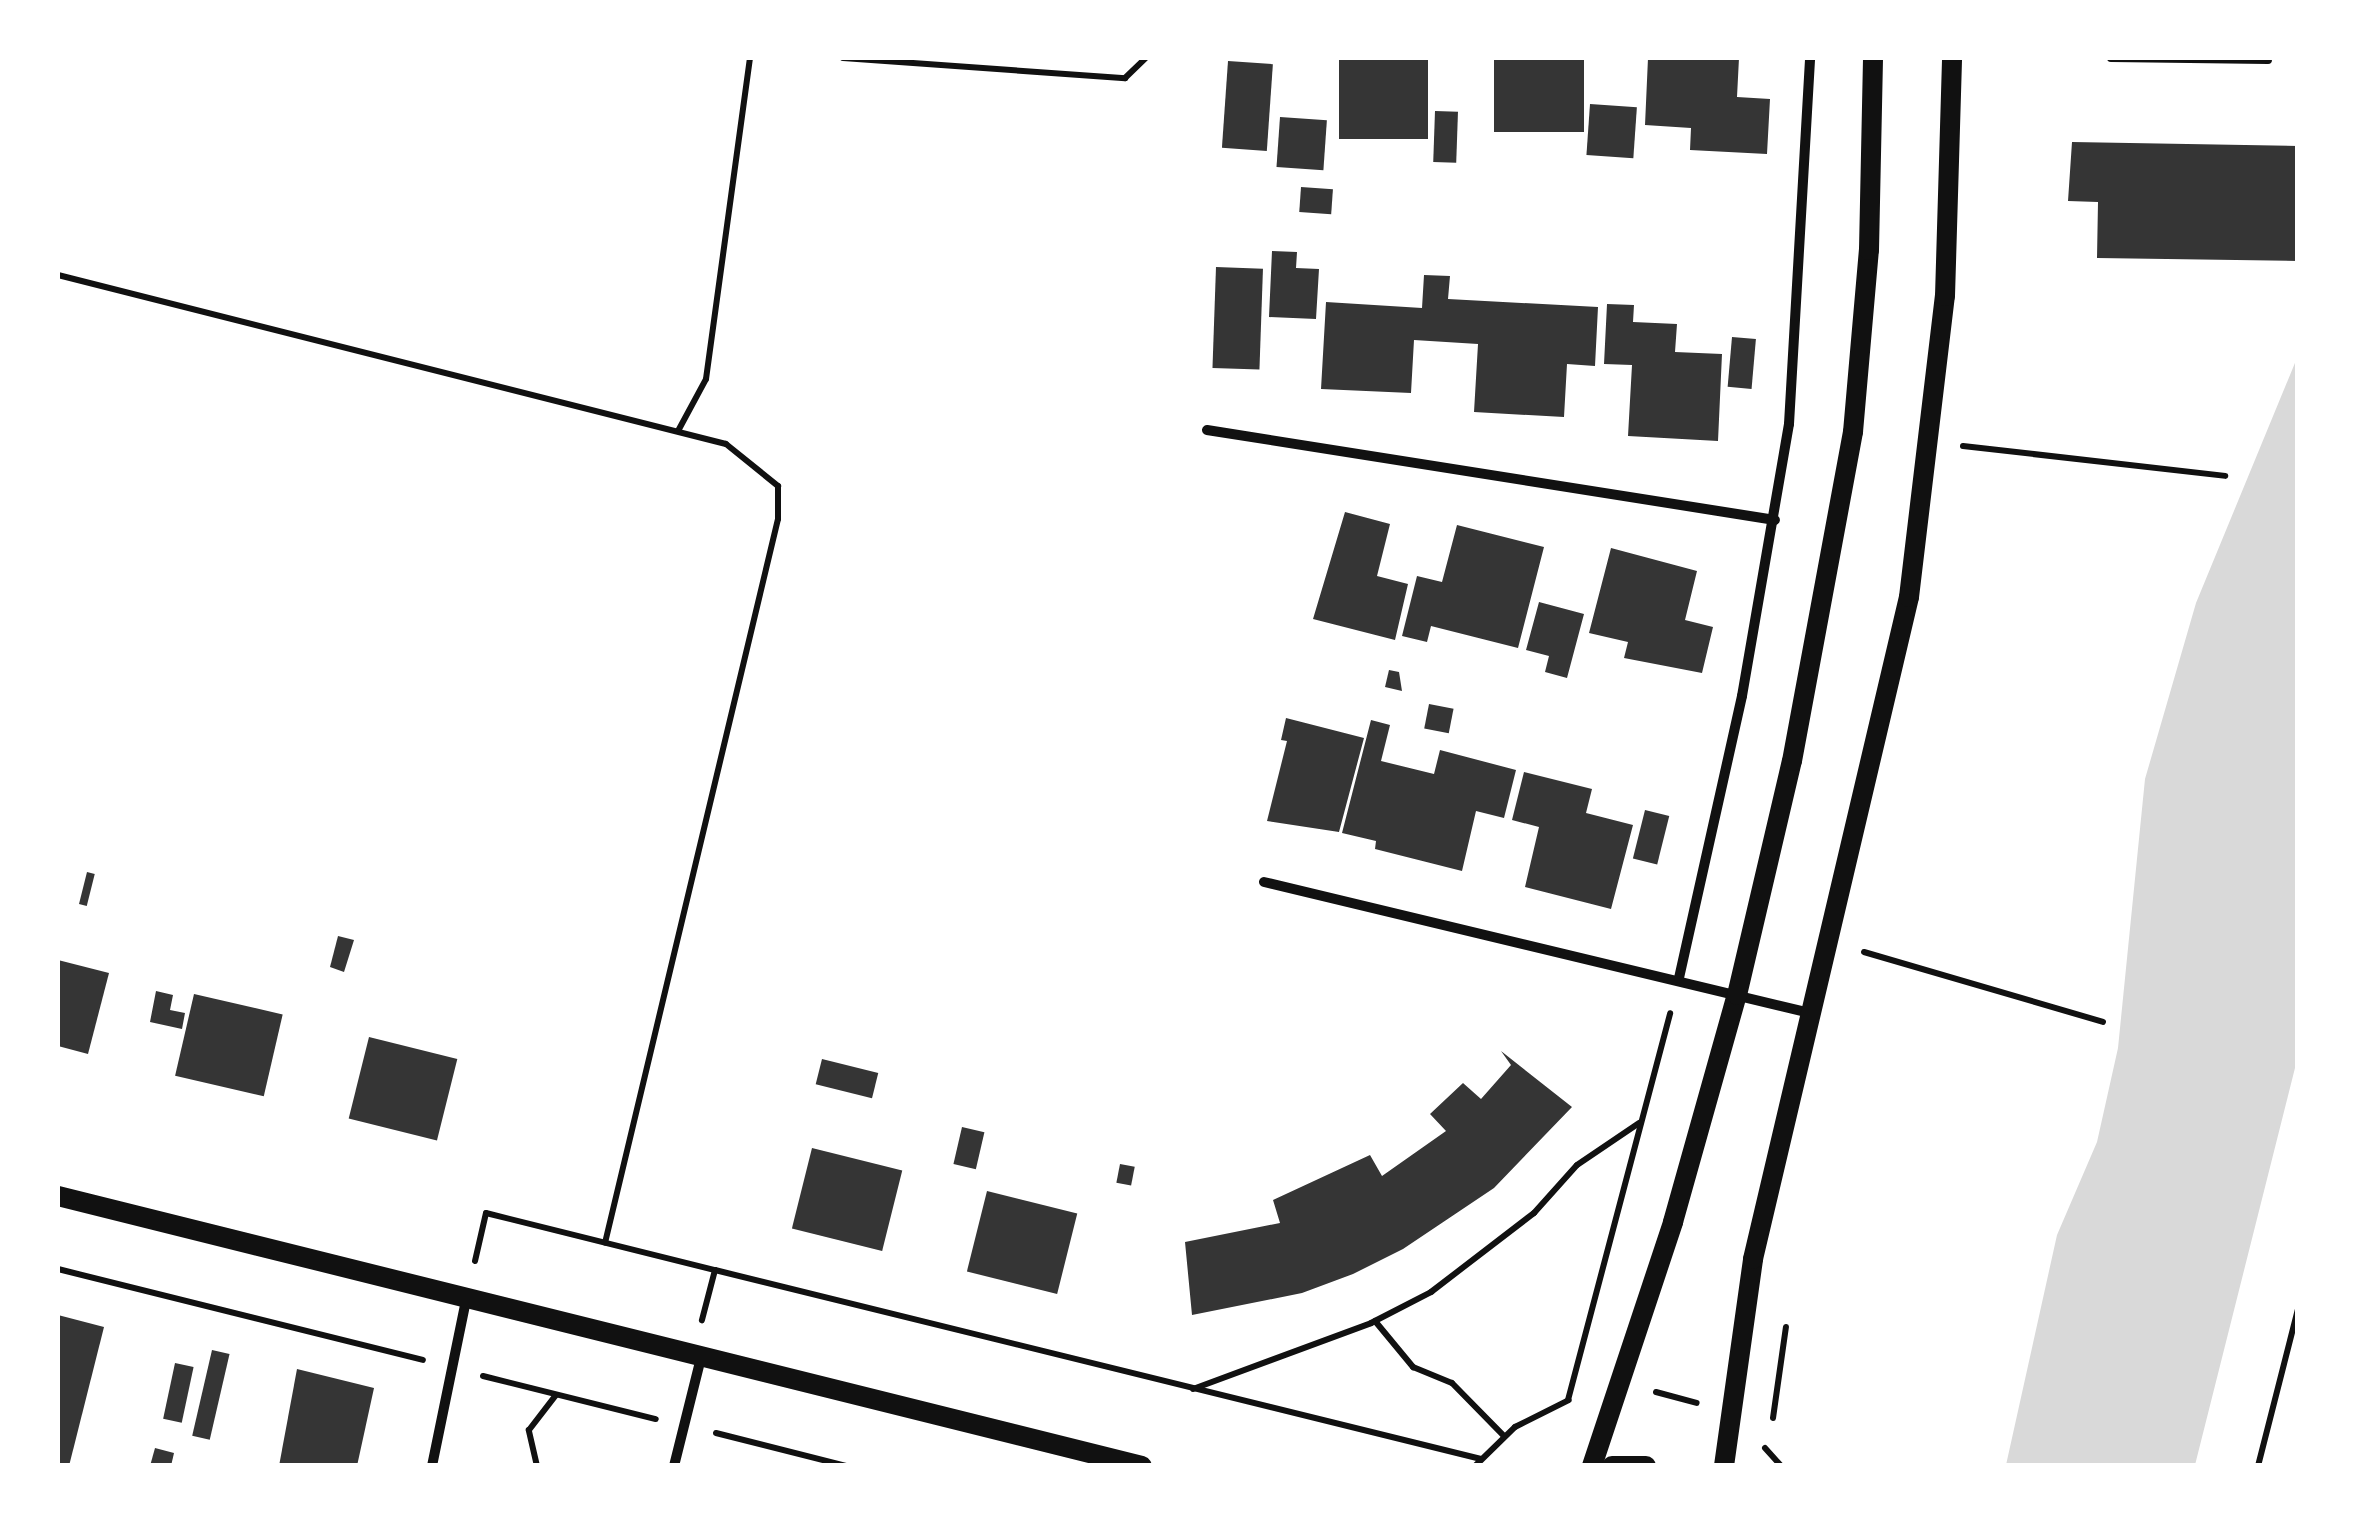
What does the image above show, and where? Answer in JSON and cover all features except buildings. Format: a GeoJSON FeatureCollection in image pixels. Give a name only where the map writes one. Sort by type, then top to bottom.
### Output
{"type":"FeatureCollection","features":[{"type":"Feature","properties":{"kind":"main road"},"geometry":{"type":"LineString","coordinates":[[1592,1466],[1737,994],[1792,761],[1853,432],[1869,250],[1873,58]]}},
{"type":"Feature","properties":{"kind":"main road"},"geometry":{"type":"LineString","coordinates":[[1724,1466],[1754,1259],[1816,1015],[1909,597],[1945,296],[1952,58]]}},
{"type":"Feature","properties":{"kind":"main road"},"geometry":{"type":"LineString","coordinates":[[58,1196],[698,1352],[1142,1466]]}},
{"type":"Feature","properties":{"kind":"main road"},"geometry":{"type":"LineString","coordinates":[[1612,1466],[1646,1466]]}},
{"type":"Feature","properties":{"kind":"street"},"geometry":{"type":"LineString","coordinates":[[1679,978],[1775,520],[1789,424],[1810,58]]}},
{"type":"Feature","properties":{"kind":"street"},"geometry":{"type":"LineString","coordinates":[[1207,430],[1775,520]]}},
{"type":"Feature","properties":{"kind":"street"},"geometry":{"type":"LineString","coordinates":[[1264,882],[1679,978],[1816,1015]]}},
{"type":"Feature","properties":{"kind":"street"},"geometry":{"type":"LineString","coordinates":[[432,1466],[466,1296]]}},
{"type":"Feature","properties":{"kind":"street"},"geometry":{"type":"LineString","coordinates":[[674,1466],[698,1352]]}},
{"type":"Feature","properties":{"kind":"lane"},"geometry":{"type":"LineString","coordinates":[[2111,58],[2268,60]]}},
{"type":"Feature","properties":{"kind":"path"},"geometry":{"type":"LineString","coordinates":[[678,431],[706,379],[750,58]]}},
{"type":"Feature","properties":{"kind":"path"},"geometry":{"type":"LineString","coordinates":[[843,58],[1125,78],[1146,58]]}},
{"type":"Feature","properties":{"kind":"path"},"geometry":{"type":"LineString","coordinates":[[58,275],[678,431],[752,459],[778,486],[778,519],[605,1243]]}},
{"type":"Feature","properties":{"kind":"path"},"geometry":{"type":"LineString","coordinates":[[1930,444],[2226,476]]}},
{"type":"Feature","properties":{"kind":"path"},"geometry":{"type":"LineString","coordinates":[[1860,951],[2102,1022]]}},
{"type":"Feature","properties":{"kind":"path"},"geometry":{"type":"LineString","coordinates":[[1568,1400],[1679,978]]}},
{"type":"Feature","properties":{"kind":"path"},"geometry":{"type":"LineString","coordinates":[[1192,1389],[1375,1321],[1484,1255],[1577,1165],[1639,1123]]}},
{"type":"Feature","properties":{"kind":"path"},"geometry":{"type":"LineString","coordinates":[[466,1296],[486,1213],[1478,1462],[1504,1436],[1568,1400],[1618,1391],[1667,1394],[1733,1421],[1781,1466]]}},
{"type":"Feature","properties":{"kind":"path"},"geometry":{"type":"LineString","coordinates":[[698,1352],[714,1270]]}},
{"type":"Feature","properties":{"kind":"path"},"geometry":{"type":"LineString","coordinates":[[2258,1466],[2298,1309]]}},
{"type":"Feature","properties":{"kind":"path"},"geometry":{"type":"LineString","coordinates":[[1375,1321],[1413,1368],[1452,1383],[1504,1436]]}},
{"type":"Feature","properties":{"kind":"path"},"geometry":{"type":"LineString","coordinates":[[538,1466],[529,1430],[556,1396]]}},
{"type":"Feature","properties":{"kind":"shaded area"},"geometry":{"type":"Polygon","coordinates":[[[2297,358],[2297,1060],[2195,1465],[2006,1465],[2057,1235],[2097,1142],[2118,1048],[2145,779],[2196,603],[2297,358]]]}}]}
